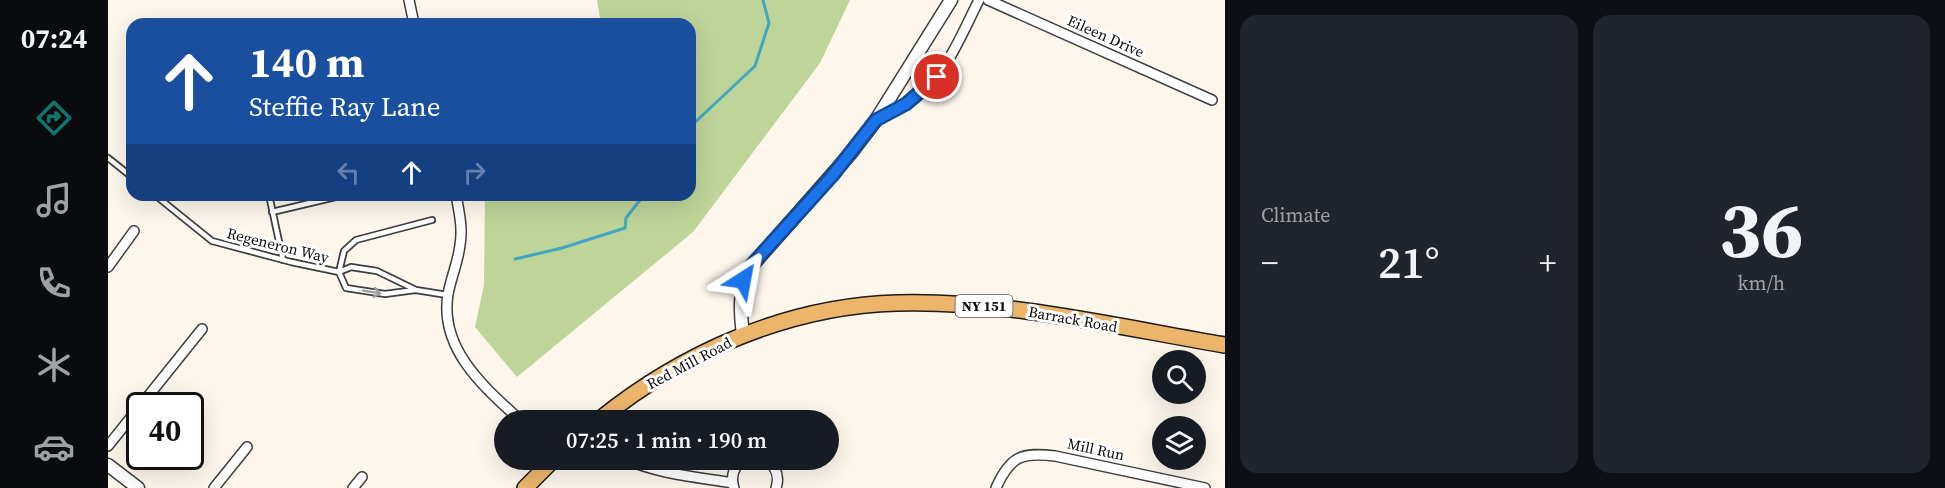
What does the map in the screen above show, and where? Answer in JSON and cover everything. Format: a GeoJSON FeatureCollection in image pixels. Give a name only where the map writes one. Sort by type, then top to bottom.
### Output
{"type":"FeatureCollection","features":[{"type":"Feature","properties":{"kind":"main road","name":"Barrack Road"},"geometry":{"type":"LineString","coordinates":[[743,335],[787,321],[846,308],[896,303],[943,303],[1017,310],[1225,345]]}},
{"type":"Feature","properties":{"kind":"main road","name":"Red Mill Road"},"geometry":{"type":"LineString","coordinates":[[612,410],[632,394],[676,367],[743,335]]}},
{"type":"Feature","properties":{"kind":"main road"},"geometry":{"type":"LineString","coordinates":[[525,488],[543,470]]}},
{"type":"Feature","properties":{"kind":"street"},"geometry":{"type":"LineString","coordinates":[[409,0],[413,18]]}},
{"type":"Feature","properties":{"kind":"street","name":"Red Mill Road"},"geometry":{"type":"LineString","coordinates":[[743,335],[740,299],[743,280],[748,269],[832,176],[876,120],[951,0]]}},
{"type":"Feature","properties":{"kind":"street"},"geometry":{"type":"LineString","coordinates":[[876,120],[906,104],[937,77],[949,59],[979,0]]}},
{"type":"Feature","properties":{"kind":"street","name":"Eileen Drive"},"geometry":{"type":"LineString","coordinates":[[988,0],[1212,100]]}},
{"type":"Feature","properties":{"kind":"street"},"geometry":{"type":"LineString","coordinates":[[457,201],[461,228],[460,246],[448,296],[447,313],[459,353],[476,379],[509,410]]}},
{"type":"Feature","properties":{"kind":"street"},"geometry":{"type":"LineString","coordinates":[[108,267],[134,231]]}},
{"type":"Feature","properties":{"kind":"street"},"geometry":{"type":"LineString","coordinates":[[151,392],[202,329]]}},
{"type":"Feature","properties":{"kind":"street"},"geometry":{"type":"LineString","coordinates":[[108,446],[126,424]]}},
{"type":"Feature","properties":{"kind":"street"},"geometry":{"type":"LineString","coordinates":[[214,488],[247,447]]}},
{"type":"Feature","properties":{"kind":"street","name":"Mill Run"},"geometry":{"type":"LineString","coordinates":[[996,488],[1002,474],[1018,459],[1032,453],[1205,488]]}},
{"type":"Feature","properties":{"kind":"street"},"geometry":{"type":"LineString","coordinates":[[108,465],[138,488]]}},
{"type":"Feature","properties":{"kind":"street"},"geometry":{"type":"LineString","coordinates":[[665,470],[734,485],[735,470]]}},
{"type":"Feature","properties":{"kind":"street"},"geometry":{"type":"LineString","coordinates":[[776,470],[778,478],[776,488]]}},
{"type":"Feature","properties":{"kind":"street"},"geometry":{"type":"LineString","coordinates":[[353,488],[362,477]]}},
{"type":"Feature","properties":{"kind":"lane"},"geometry":{"type":"LineString","coordinates":[[108,158],[126,172]]}},
{"type":"Feature","properties":{"kind":"lane","name":"Regeneron Way"},"geometry":{"type":"LineString","coordinates":[[162,201],[212,241],[339,272],[351,267],[377,271],[416,290],[448,296]]}},
{"type":"Feature","properties":{"kind":"lane"},"geometry":{"type":"LineString","coordinates":[[270,201],[283,260]]}},
{"type":"Feature","properties":{"kind":"lane"},"geometry":{"type":"LineString","coordinates":[[272,212],[319,201]]}},
{"type":"Feature","properties":{"kind":"lane"},"geometry":{"type":"LineString","coordinates":[[339,272],[344,251],[356,240],[432,220]]}},
{"type":"Feature","properties":{"kind":"lane","name":"Regeneron Way"},"geometry":{"type":"LineString","coordinates":[[339,272],[346,288],[385,294],[416,290]]}},
{"type":"Feature","properties":{"kind":"green space"},"geometry":{"type":"Polygon","coordinates":[[[597,0],[850,0],[820,63],[693,232],[517,377],[475,327],[484,285],[485,201],[696,201],[696,18],[600,18],[597,0]]]}},
{"type":"Feature","properties":{"kind":"waterway"},"geometry":{"type":"LineString","coordinates":[[696,121],[755,66],[769,23],[763,0]]}},
{"type":"Feature","properties":{"kind":"waterway"},"geometry":{"type":"LineString","coordinates":[[515,259],[562,248],[625,228],[626,218],[639,201]]}},
{"type":"Feature","properties":{"kind":"route"},"geometry":{"type":"LineString","coordinates":[[743,280],[748,269],[832,176],[876,120],[916,97],[937,77]]}}]}
